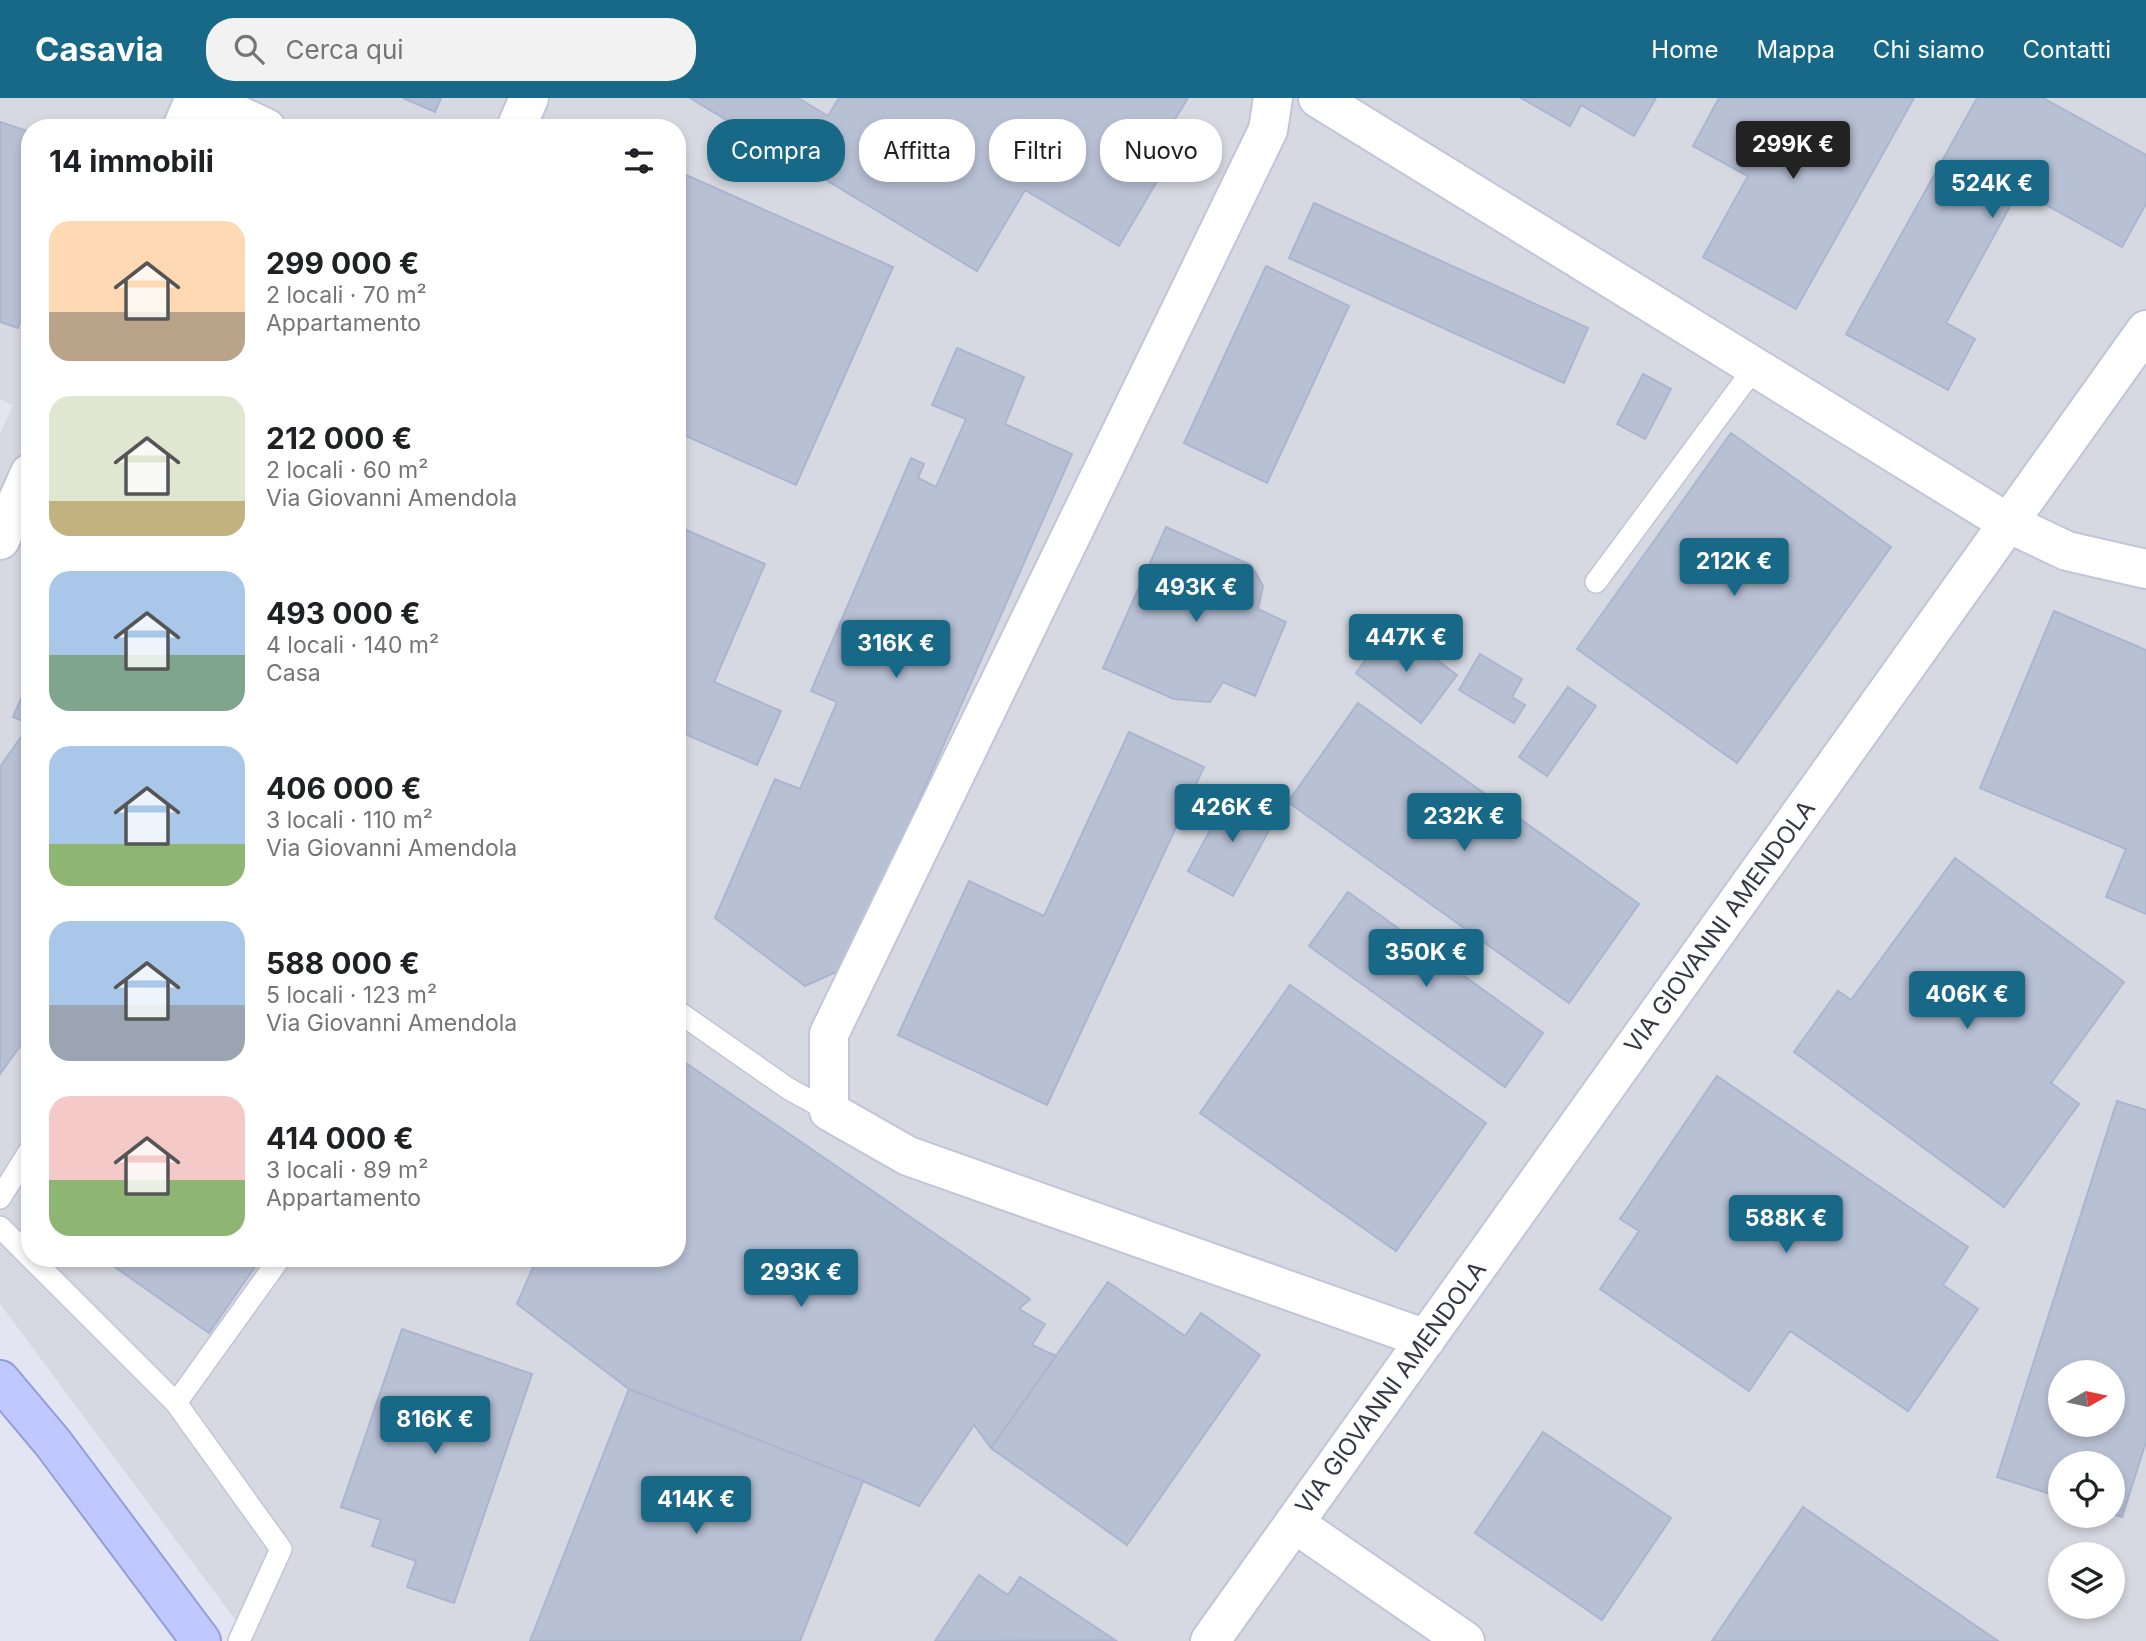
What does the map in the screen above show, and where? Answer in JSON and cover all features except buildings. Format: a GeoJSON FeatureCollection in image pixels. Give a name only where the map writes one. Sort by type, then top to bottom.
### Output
{"type":"FeatureCollection","features":[{"type":"Feature","properties":{"kind":"main road"},"geometry":{"type":"LineString","coordinates":[[0,1380],[53,1443],[201,1641]]}},
{"type":"Feature","properties":{"kind":"street"},"geometry":{"type":"LineString","coordinates":[[186,119],[195,98]]}},
{"type":"Feature","properties":{"kind":"street"},"geometry":{"type":"LineString","coordinates":[[201,98],[246,119]]}},
{"type":"Feature","properties":{"kind":"street"},"geometry":{"type":"LineString","coordinates":[[520,119],[529,98]]}},
{"type":"Feature","properties":{"kind":"street"},"geometry":{"type":"LineString","coordinates":[[1273,98],[1268,130],[829,1034],[829,1111],[908,1156],[1426,1339]]}},
{"type":"Feature","properties":{"kind":"street"},"geometry":{"type":"LineString","coordinates":[[1318,98],[2008,523],[2067,551],[2146,569]]}},
{"type":"Feature","properties":{"kind":"street","name":"VIA GIOVANNI AMENDOLA"},"geometry":{"type":"LineString","coordinates":[[1210,1641],[2146,330]]}},
{"type":"Feature","properties":{"kind":"street"},"geometry":{"type":"LineString","coordinates":[[0,540],[21,493]]}},
{"type":"Feature","properties":{"kind":"street","name":"VIA GIOVANNI AMENDOLA"},"geometry":{"type":"LineString","coordinates":[[1294,1523],[1465,1641]]}},
{"type":"Feature","properties":{"kind":"lane"},"geometry":{"type":"LineString","coordinates":[[1596,582],[1755,367]]}},
{"type":"Feature","properties":{"kind":"lane"},"geometry":{"type":"LineString","coordinates":[[686,1017],[789,1089],[829,1111]]}},
{"type":"Feature","properties":{"kind":"lane"},"geometry":{"type":"LineString","coordinates":[[0,1198],[21,1164]]}},
{"type":"Feature","properties":{"kind":"lane"},"geometry":{"type":"LineString","coordinates":[[0,1227],[21,1249]]}},
{"type":"Feature","properties":{"kind":"lane"},"geometry":{"type":"LineString","coordinates":[[39,1267],[176,1403],[281,1549],[239,1641]]}},
{"type":"Feature","properties":{"kind":"lane"},"geometry":{"type":"LineString","coordinates":[[176,1403],[274,1267]]}},
{"type":"Feature","properties":{"kind":"shaded area"},"geometry":{"type":"Polygon","coordinates":[[[0,98],[2146,98],[2146,1641],[251,1641],[0,1304],[0,434],[13,405],[0,399],[0,98]]]}}]}
